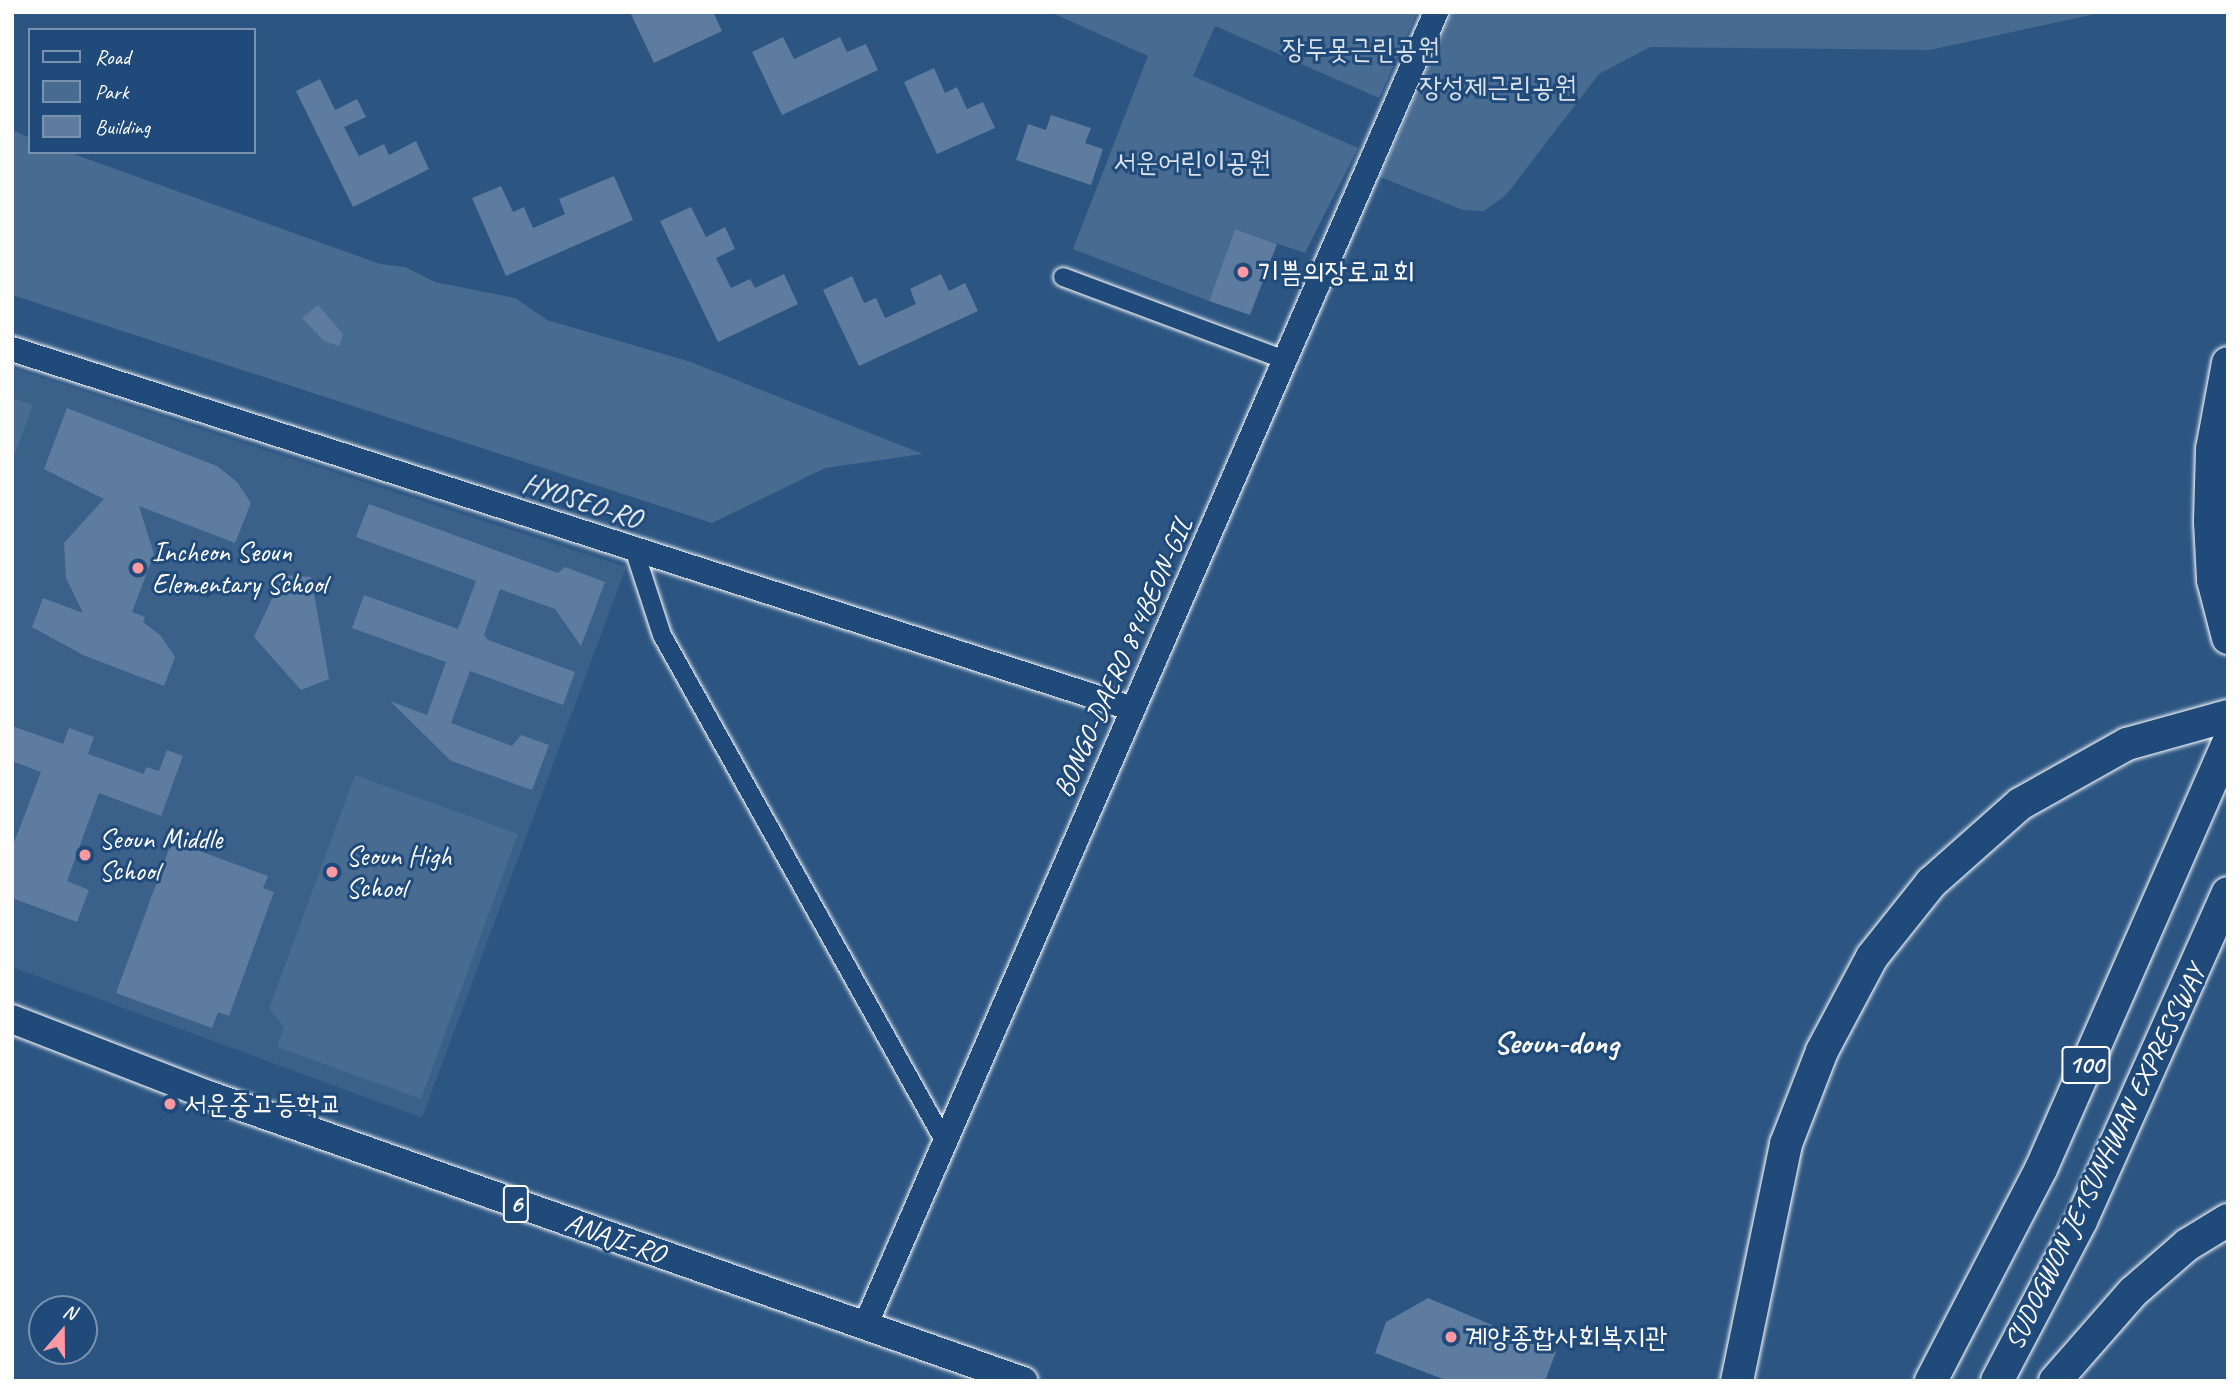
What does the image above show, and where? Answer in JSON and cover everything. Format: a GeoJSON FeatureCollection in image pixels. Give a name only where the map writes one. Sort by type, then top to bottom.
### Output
{"type":"FeatureCollection","features":[{"type":"Feature","properties":{"kind":"highway"},"geometry":{"type":"LineString","coordinates":[[2228,363],[2211,449],[2210,522],[2213,580],[2228,638]]}},
{"type":"Feature","properties":{"kind":"highway"},"geometry":{"type":"LineString","coordinates":[[1737,1381],[1786,1144],[1822,1051],[1872,957],[1931,883],[2020,804],[2127,744],[2228,716]]}},
{"type":"Feature","properties":{"kind":"highway","name":"SUDOGWON JE1SUNHWAN EXPRESSWAY"},"geometry":{"type":"LineString","coordinates":[[1931,1381],[2041,1169],[2228,743]]}},
{"type":"Feature","properties":{"kind":"highway","name":"SUDOGWON JE1SUNHWAN EXPRESSWAY"},"geometry":{"type":"LineString","coordinates":[[1997,1381],[2081,1221],[2228,893]]}},
{"type":"Feature","properties":{"kind":"highway"},"geometry":{"type":"LineString","coordinates":[[2055,1381],[2133,1292],[2187,1245],[2228,1220]]}},
{"type":"Feature","properties":{"kind":"main road","name":"ANAJI-RO"},"geometry":{"type":"LineString","coordinates":[[12,1019],[211,1096],[1023,1381]]}},
{"type":"Feature","properties":{"kind":"street","name":"BONGO-DAERO 894BEON-GIL"},"geometry":{"type":"LineString","coordinates":[[865,1326],[1436,12]]}},
{"type":"Feature","properties":{"kind":"street"},"geometry":{"type":"LineString","coordinates":[[1063,277],[1285,360]]}},
{"type":"Feature","properties":{"kind":"street","name":"HYOSEO-RO"},"geometry":{"type":"LineString","coordinates":[[12,349],[1133,709]]}},
{"type":"Feature","properties":{"kind":"street"},"geometry":{"type":"LineString","coordinates":[[634,549],[662,635],[945,1142]]}},
{"type":"Feature","properties":{"kind":"shaded area","name":"Seoun High School"},"geometry":{"type":"Polygon","coordinates":[[[12,368],[626,567],[422,1118],[12,967],[12,368]]]}},
{"type":"Feature","properties":{"kind":"green space","name":"서운어린이공원"},"geometry":{"type":"Polygon","coordinates":[[[1050,12],[1417,12],[1379,98],[1215,26],[1193,76],[1358,148],[1305,253],[1235,229],[1209,301],[1073,249],[1148,56],[1050,12]]]}},
{"type":"Feature","properties":{"kind":"green space","name":"장성제근린공원"},"geometry":{"type":"Polygon","coordinates":[[[1452,12],[2104,12],[1930,50],[1650,47],[1599,74],[1506,195],[1484,211],[1463,210],[1380,177],[1452,12]]]}},
{"type":"Feature","properties":{"kind":"green space"},"geometry":{"type":"Polygon","coordinates":[[[12,130],[28,137],[28,154],[74,154],[380,264],[405,267],[435,282],[515,298],[547,320],[691,362],[923,454],[825,468],[712,523],[12,295],[12,130]]]}},
{"type":"Feature","properties":{"kind":"green space"},"geometry":{"type":"Polygon","coordinates":[[[12,398],[33,405],[12,462],[12,398]]]}},
{"type":"Feature","properties":{"kind":"green space"},"geometry":{"type":"Polygon","coordinates":[[[355,775],[518,834],[421,1099],[277,1047],[284,1027],[269,1009],[355,775]]]}},
{"type":"Feature","properties":{"kind":"building"},"geometry":{"type":"Polygon","coordinates":[[[630,12],[713,12],[722,31],[654,63],[630,12]]]}},
{"type":"Feature","properties":{"kind":"building"},"geometry":{"type":"Polygon","coordinates":[[[783,37],[794,59],[840,37],[847,52],[866,44],[878,70],[782,115],[752,52],[783,37]]]}},
{"type":"Feature","properties":{"kind":"building"},"geometry":{"type":"Polygon","coordinates":[[[934,68],[945,93],[957,87],[967,109],[983,102],[995,128],[937,154],[904,82],[934,68]]]}},
{"type":"Feature","properties":{"kind":"building"},"geometry":{"type":"Polygon","coordinates":[[[320,79],[335,110],[357,99],[366,117],[344,127],[359,156],[384,144],[389,155],[416,141],[429,169],[353,207],[296,91],[320,79]]]}},
{"type":"Feature","properties":{"kind":"building"},"geometry":{"type":"Polygon","coordinates":[[[1051,115],[1091,128],[1085,143],[1103,149],[1091,185],[1016,160],[1028,124],[1046,130],[1051,115]]]}},
{"type":"Feature","properties":{"kind":"building"},"geometry":{"type":"Polygon","coordinates":[[[614,176],[633,220],[506,276],[472,198],[501,186],[513,212],[524,207],[533,228],[565,214],[559,199],[614,176]]]}},
{"type":"Feature","properties":{"kind":"building"},"geometry":{"type":"Polygon","coordinates":[[[691,207],[706,237],[725,227],[735,249],[716,258],[731,288],[750,279],[755,288],[784,274],[798,304],[718,342],[660,221],[691,207]]]}},
{"type":"Feature","properties":{"kind":"building","name":"기쁨의장로교회"},"geometry":{"type":"Polygon","coordinates":[[[1235,229],[1277,244],[1250,315],[1209,301],[1235,229]]]}},
{"type":"Feature","properties":{"kind":"building"},"geometry":{"type":"Polygon","coordinates":[[[941,274],[949,291],[965,283],[978,311],[859,366],[823,290],[852,276],[864,303],[876,298],[885,318],[916,304],[910,289],[941,274]]]}},
{"type":"Feature","properties":{"kind":"building"},"geometry":{"type":"Polygon","coordinates":[[[318,305],[343,334],[339,346],[324,341],[302,318],[318,305]]]}},
{"type":"Feature","properties":{"kind":"building"},"geometry":{"type":"Polygon","coordinates":[[[67,408],[217,466],[237,482],[251,503],[235,543],[139,506],[154,554],[132,612],[145,617],[143,622],[161,636],[175,657],[164,686],[83,655],[32,627],[43,598],[83,613],[66,578],[64,543],[104,499],[44,469],[67,408]]]}},
{"type":"Feature","properties":{"kind":"building"},"geometry":{"type":"Polygon","coordinates":[[[369,504],[558,573],[565,567],[605,582],[581,646],[555,609],[500,589],[484,635],[488,640],[575,672],[563,705],[470,671],[451,723],[512,746],[521,735],[549,745],[532,790],[451,761],[390,701],[427,715],[446,662],[352,628],[364,595],[458,629],[476,581],[356,537],[369,504]]]}},
{"type":"Feature","properties":{"kind":"building"},"geometry":{"type":"Polygon","coordinates":[[[283,575],[311,577],[329,679],[301,690],[254,637],[283,575]]]}},
{"type":"Feature","properties":{"kind":"building"},"geometry":{"type":"Polygon","coordinates":[[[12,726],[63,744],[69,728],[94,737],[88,754],[144,774],[146,767],[159,771],[167,750],[183,756],[161,816],[99,793],[67,881],[89,890],[77,922],[12,898],[12,848],[41,772],[12,761],[12,726]]]}},
{"type":"Feature","properties":{"kind":"building"},"geometry":{"type":"Polygon","coordinates":[[[172,841],[268,876],[263,888],[274,892],[229,1016],[218,1012],[212,1028],[116,993],[172,841]]]}},
{"type":"Feature","properties":{"kind":"building","name":"계양종합사회복지관"},"geometry":{"type":"Polygon","coordinates":[[[1428,1298],[1556,1352],[1545,1381],[1448,1381],[1375,1353],[1386,1322],[1428,1298]]]}},
{"type":"Feature","properties":{"kind":"place","name":"기쁨의장로교회"},"geometry":{"type":"Point","coordinates":[1243,272]}},
{"type":"Feature","properties":{"kind":"place","name":"Incheon Seoun Elementary School"},"geometry":{"type":"Point","coordinates":[138,568]}},
{"type":"Feature","properties":{"kind":"place","name":"Seoun Middle School"},"geometry":{"type":"Point","coordinates":[85,855]}},
{"type":"Feature","properties":{"kind":"place","name":"Seoun High School"},"geometry":{"type":"Point","coordinates":[332,872]}},
{"type":"Feature","properties":{"kind":"place","name":"서운중고등학교"},"geometry":{"type":"Point","coordinates":[170,1104]}},
{"type":"Feature","properties":{"kind":"place","name":"계양종합사회복지관"},"geometry":{"type":"Point","coordinates":[1451,1337]}},
{"type":"Feature","properties":{"kind":"district","name":"Seoun-dong"},"geometry":{"type":"Point","coordinates":[1556,1043]}},
{"type":"Feature","properties":{"kind":"park label","name":"장두못근린공원"},"geometry":{"type":"Point","coordinates":[1361,49]}}]}
